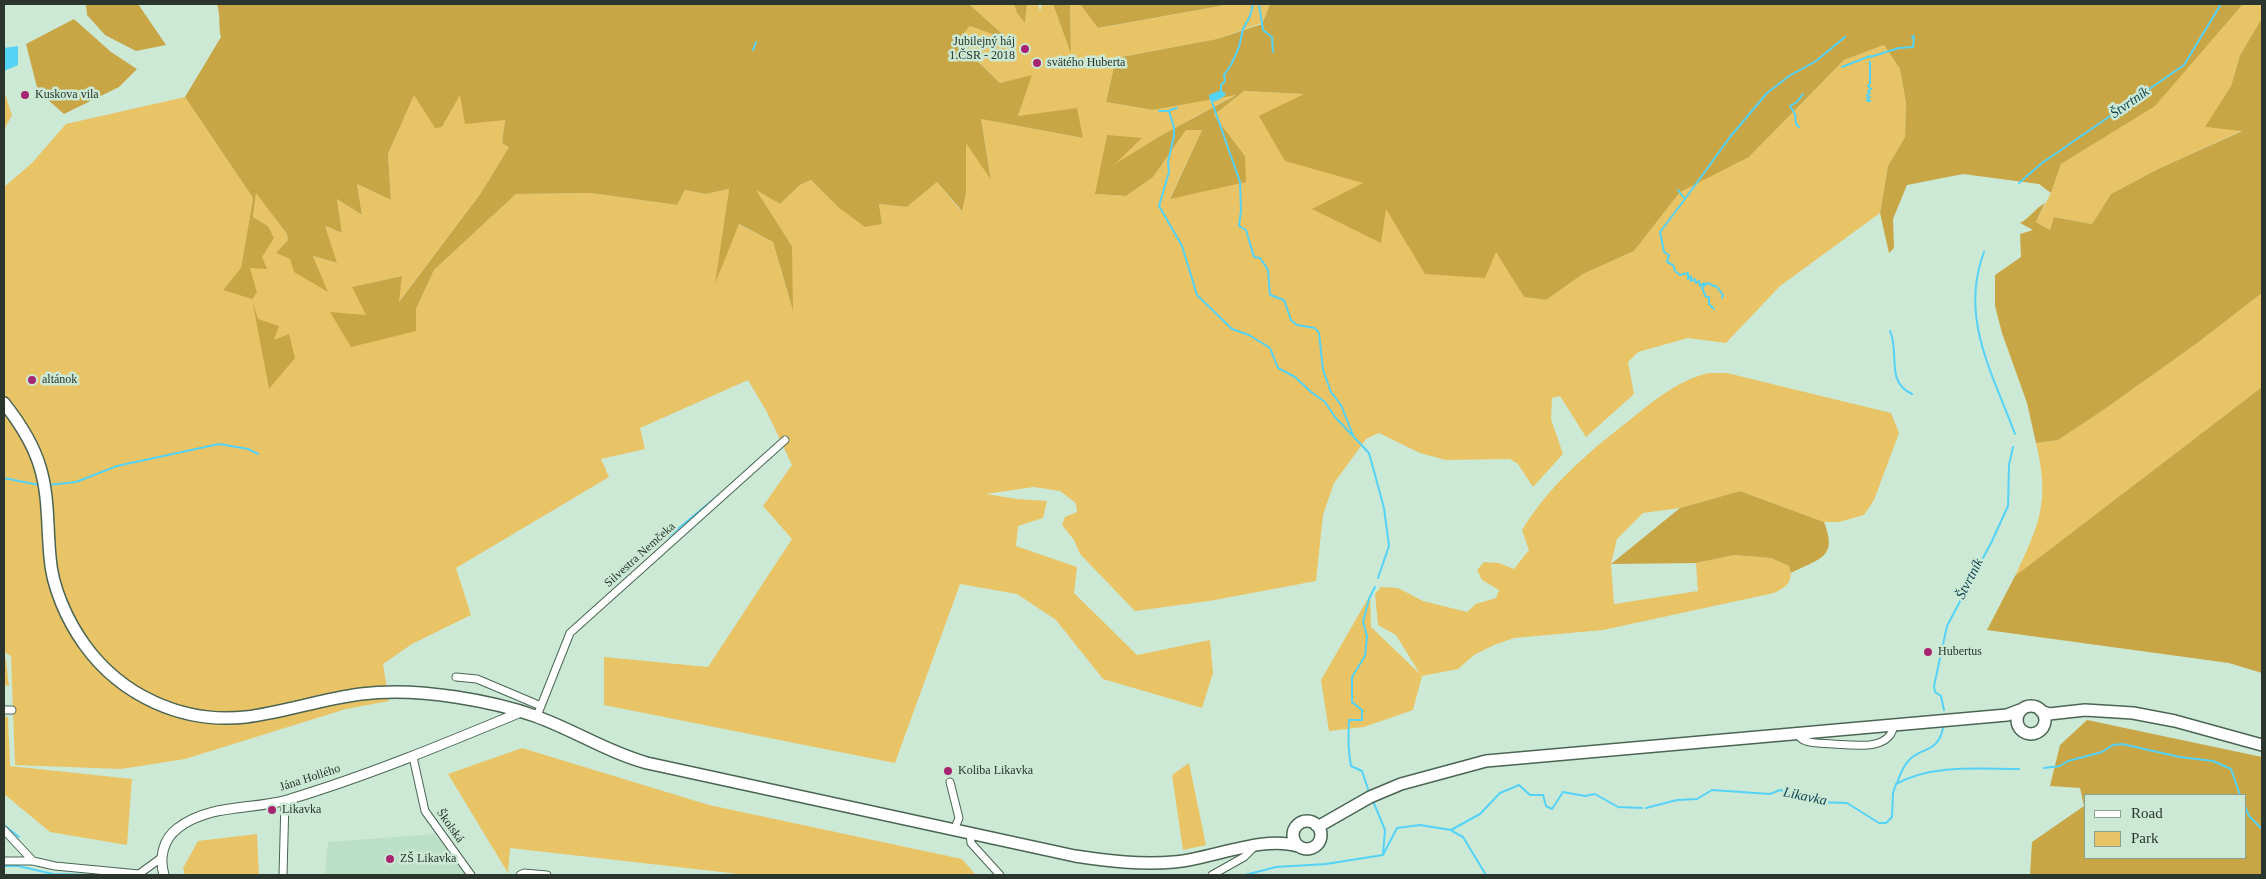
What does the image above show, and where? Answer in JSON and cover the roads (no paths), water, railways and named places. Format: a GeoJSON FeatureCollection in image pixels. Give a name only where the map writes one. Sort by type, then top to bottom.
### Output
{"type":"FeatureCollection","features":[{"type":"Feature","properties":{"kind":"main road"},"geometry":{"type":"LineString","coordinates":[[4,403],[30,442],[43,478],[47,503],[52,575],[59,597],[72,624],[83,643],[108,672],[129,690],[151,701],[192,714],[235,718],[359,694],[408,692],[472,699],[520,712],[539,711],[596,745],[640,761],[1075,856],[1128,863],[1175,862],[1255,846],[1282,844],[1310,849],[1317,845],[1325,830],[1370,797],[1418,778],[1486,761],[1894,723],[2007,715],[2032,706],[2042,711],[2056,714],[2078,711],[2110,711],[2161,718],[2262,745]]}},
{"type":"Feature","properties":{"kind":"main road"},"geometry":{"type":"LineString","coordinates":[[2019,729],[2016,720],[2020,710]]}},
{"type":"Feature","properties":{"kind":"main road"},"geometry":{"type":"LineString","coordinates":[[2042,711],[2045,718],[2043,727]]}},
{"type":"Feature","properties":{"kind":"main road"},"geometry":{"type":"LineString","coordinates":[[1982,716],[2032,734],[2056,718],[2078,711]]}},
{"type":"Feature","properties":{"kind":"main road"},"geometry":{"type":"LineString","coordinates":[[1282,844],[1289,839],[1297,825],[1304,822],[1321,825],[1360,804]]}},
{"type":"Feature","properties":{"kind":"main road"},"geometry":{"type":"LineString","coordinates":[[1316,825],[1320,838]]}},
{"type":"Feature","properties":{"kind":"main road"},"geometry":{"type":"LineString","coordinates":[[1293,832],[1293,840],[1298,846]]}},
{"type":"Feature","properties":{"kind":"street","name":"Silvestra Nemčeka"},"geometry":{"type":"LineString","coordinates":[[539,711],[570,633],[785,440]]}},
{"type":"Feature","properties":{"kind":"street"},"geometry":{"type":"LineString","coordinates":[[456,677],[477,679],[539,711]]}},
{"type":"Feature","properties":{"kind":"street","name":"Jána Hollého"},"geometry":{"type":"LineString","coordinates":[[139,874],[161,858],[164,847],[172,834],[190,821],[237,807],[284,800],[413,757],[520,712]]}},
{"type":"Feature","properties":{"kind":"street"},"geometry":{"type":"LineString","coordinates":[[1797,733],[1805,741],[1865,746],[1880,743],[1889,736],[1893,730],[1894,723]]}},
{"type":"Feature","properties":{"kind":"street","name":"Školská"},"geometry":{"type":"LineString","coordinates":[[413,757],[425,811],[471,875]]}},
{"type":"Feature","properties":{"kind":"street"},"geometry":{"type":"LineString","coordinates":[[950,782],[959,818],[954,830]]}},
{"type":"Feature","properties":{"kind":"street"},"geometry":{"type":"LineString","coordinates":[[283,875],[284,800]]}},
{"type":"Feature","properties":{"kind":"street"},"geometry":{"type":"LineString","coordinates":[[4,830],[22,847],[33,861]]}},
{"type":"Feature","properties":{"kind":"street"},"geometry":{"type":"LineString","coordinates":[[970,833],[970,843],[1000,875]]}},
{"type":"Feature","properties":{"kind":"street"},"geometry":{"type":"LineString","coordinates":[[1212,875],[1244,856],[1255,846]]}},
{"type":"Feature","properties":{"kind":"street"},"geometry":{"type":"LineString","coordinates":[[15,861],[22,847]]}},
{"type":"Feature","properties":{"kind":"street"},"geometry":{"type":"LineString","coordinates":[[161,858],[164,875]]}},
{"type":"Feature","properties":{"kind":"street"},"geometry":{"type":"LineString","coordinates":[[4,861],[33,861],[55,866],[149,875]]}},
{"type":"Feature","properties":{"kind":"street"},"geometry":{"type":"LineString","coordinates":[[520,875],[524,873],[547,875]]}},
{"type":"Feature","properties":{"kind":"water"},"geometry":{"type":"Polygon","coordinates":[[[18,46],[18,65],[4,71],[4,48],[18,46]]]}},
{"type":"Feature","properties":{"kind":"water"},"geometry":{"type":"Polygon","coordinates":[[[1221,90],[1226,94],[1225,96],[1216,101],[1210,101],[1209,95],[1221,90]]]}},
{"type":"Feature","properties":{"kind":"waterway"},"geometry":{"type":"LineString","coordinates":[[1221,90],[1221,85],[1225,81],[1224,75],[1239,47],[1243,29],[1250,16],[1253,4]]}},
{"type":"Feature","properties":{"kind":"waterway"},"geometry":{"type":"LineString","coordinates":[[1259,4],[1263,30],[1272,37],[1273,52]]}},
{"type":"Feature","properties":{"kind":"waterway","name":"Štvrtník"},"geometry":{"type":"LineString","coordinates":[[2019,183],[2042,163],[2184,65],[2221,4]]}},
{"type":"Feature","properties":{"kind":"waterway"},"geometry":{"type":"LineString","coordinates":[[1870,57],[1899,48],[1913,47],[1914,39],[1912,37],[1914,36]]}},
{"type":"Feature","properties":{"kind":"waterway"},"geometry":{"type":"LineString","coordinates":[[1685,199],[1730,137],[1767,93],[1789,76],[1816,61],[1845,37]]}},
{"type":"Feature","properties":{"kind":"waterway"},"geometry":{"type":"LineString","coordinates":[[753,50],[756,42]]}},
{"type":"Feature","properties":{"kind":"waterway"},"geometry":{"type":"LineString","coordinates":[[1842,67],[1870,56]]}},
{"type":"Feature","properties":{"kind":"waterway"},"geometry":{"type":"LineString","coordinates":[[1867,101],[1870,101],[1867,98],[1870,97],[1867,95],[1871,89],[1868,86],[1870,83],[1870,62]]}},
{"type":"Feature","properties":{"kind":"waterway"},"geometry":{"type":"LineString","coordinates":[[1799,127],[1796,124],[1795,114],[1790,106],[1797,102],[1803,94]]}},
{"type":"Feature","properties":{"kind":"waterway"},"geometry":{"type":"LineString","coordinates":[[1212,102],[1240,182],[1241,210],[1239,226],[1246,230],[1254,257],[1260,258],[1268,270],[1270,295],[1284,300],[1291,320],[1297,325],[1315,328],[1319,333],[1323,370],[1331,392],[1341,405],[1353,435]]}},
{"type":"Feature","properties":{"kind":"waterway"},"geometry":{"type":"LineString","coordinates":[[1170,110],[1177,108]]}},
{"type":"Feature","properties":{"kind":"waterway"},"geometry":{"type":"LineString","coordinates":[[1159,111],[1169,111],[1174,128],[1168,162],[1169,172],[1159,206],[1182,246],[1197,295],[1232,329],[1249,335],[1270,348],[1278,368],[1295,377],[1325,402],[1335,417],[1369,453],[1384,508],[1389,546],[1378,578]]}},
{"type":"Feature","properties":{"kind":"waterway"},"geometry":{"type":"LineString","coordinates":[[1678,190],[1685,199],[1660,232],[1664,252],[1669,255],[1667,262],[1673,265],[1675,271],[1680,275],[1688,273],[1688,279],[1691,276],[1691,281],[1695,279],[1696,283],[1699,281],[1700,286],[1704,283],[1704,286],[1707,283],[1717,287],[1723,295],[1722,298]]}},
{"type":"Feature","properties":{"kind":"waterway","name":"Štvrtník"},"geometry":{"type":"LineString","coordinates":[[1984,252],[1977,276],[1975,300],[1977,323],[1989,367],[2015,434]]}},
{"type":"Feature","properties":{"kind":"waterway"},"geometry":{"type":"LineString","coordinates":[[1704,286],[1702,288],[1706,297],[1709,297],[1709,304],[1714,309]]}},
{"type":"Feature","properties":{"kind":"waterway"},"geometry":{"type":"LineString","coordinates":[[1890,331],[1893,340],[1896,375],[1904,389],[1912,394]]}},
{"type":"Feature","properties":{"kind":"waterway"},"geometry":{"type":"LineString","coordinates":[[48,485],[76,482],[117,466],[219,444],[248,449],[258,454]]}},
{"type":"Feature","properties":{"kind":"waterway","name":"Štvrtník"},"geometry":{"type":"LineString","coordinates":[[1944,710],[1941,696],[1935,692],[1934,686],[1947,626],[1992,541],[2008,506],[2009,465],[2013,447]]}},
{"type":"Feature","properties":{"kind":"waterway"},"geometry":{"type":"LineString","coordinates":[[729,486],[759,459]]}},
{"type":"Feature","properties":{"kind":"waterway"},"geometry":{"type":"LineString","coordinates":[[4,478],[39,485]]}},
{"type":"Feature","properties":{"kind":"waterway"},"geometry":{"type":"LineString","coordinates":[[668,537],[720,494]]}},
{"type":"Feature","properties":{"kind":"waterway"},"geometry":{"type":"LineString","coordinates":[[1369,792],[1362,771],[1351,766],[1348,732],[1349,720],[1362,720],[1362,710],[1352,702],[1352,677],[1365,656],[1367,636],[1363,622],[1369,599],[1375,587]]}},
{"type":"Feature","properties":{"kind":"waterway","name":"Štvrtník"},"geometry":{"type":"LineString","coordinates":[[1897,783],[1902,770],[1908,762],[1915,755],[1934,746],[1941,736],[1943,728]]}},
{"type":"Feature","properties":{"kind":"waterway","name":"Likavka"},"geometry":{"type":"LineString","coordinates":[[2044,768],[2060,766],[2068,761],[2102,752],[2113,745],[2122,744],[2180,757],[2213,761],[2231,769],[2240,794]]}},
{"type":"Feature","properties":{"kind":"waterway","name":"Likavka"},"geometry":{"type":"LineString","coordinates":[[1646,808],[1677,800],[1697,799],[1712,790],[1770,794],[1780,790],[1819,802],[1847,803],[1879,823],[1886,823],[1892,817],[1893,793],[1896,784],[1910,778],[1941,770],[1972,768],[2019,769]]}},
{"type":"Feature","properties":{"kind":"waterway","name":"Likavka"},"geometry":{"type":"LineString","coordinates":[[1245,875],[1276,867],[1326,864],[1383,855],[1397,828],[1420,825],[1451,830],[1480,814],[1500,793],[1519,785],[1530,795],[1543,795],[1546,806],[1552,809],[1563,792],[1585,796],[1595,794],[1618,807],[1642,808]]}},
{"type":"Feature","properties":{"kind":"waterway"},"geometry":{"type":"LineString","coordinates":[[1373,801],[1385,830],[1383,854]]}},
{"type":"Feature","properties":{"kind":"waterway","name":"Likavka"},"geometry":{"type":"LineString","coordinates":[[2246,808],[2249,816],[2262,829]]}},
{"type":"Feature","properties":{"kind":"waterway"},"geometry":{"type":"LineString","coordinates":[[4,825],[19,837]]}},
{"type":"Feature","properties":{"kind":"waterway"},"geometry":{"type":"LineString","coordinates":[[1452,831],[1463,837],[1486,875]]}},
{"type":"Feature","properties":{"kind":"waterway"},"geometry":{"type":"LineString","coordinates":[[4,866],[18,866],[53,874],[92,875]]}},
{"type":"Feature","properties":{"kind":"place","name":"Jubilejný háj 1.ČSR - 2018"},"geometry":{"type":"Point","coordinates":[1025,49]}},
{"type":"Feature","properties":{"kind":"place","name":"svätého Huberta"},"geometry":{"type":"Point","coordinates":[1037,63]}},
{"type":"Feature","properties":{"kind":"place","name":"Kuskova vila"},"geometry":{"type":"Point","coordinates":[25,95]}},
{"type":"Feature","properties":{"kind":"place","name":"altánok"},"geometry":{"type":"Point","coordinates":[32,380]}},
{"type":"Feature","properties":{"kind":"place","name":"Hubertus"},"geometry":{"type":"Point","coordinates":[1928,652]}},
{"type":"Feature","properties":{"kind":"place","name":"Koliba Likavka"},"geometry":{"type":"Point","coordinates":[948,771]}},
{"type":"Feature","properties":{"kind":"place","name":"Likavka"},"geometry":{"type":"Point","coordinates":[272,810]}},
{"type":"Feature","properties":{"kind":"place","name":"ZŠ Likavka"},"geometry":{"type":"Point","coordinates":[390,859]}}]}
